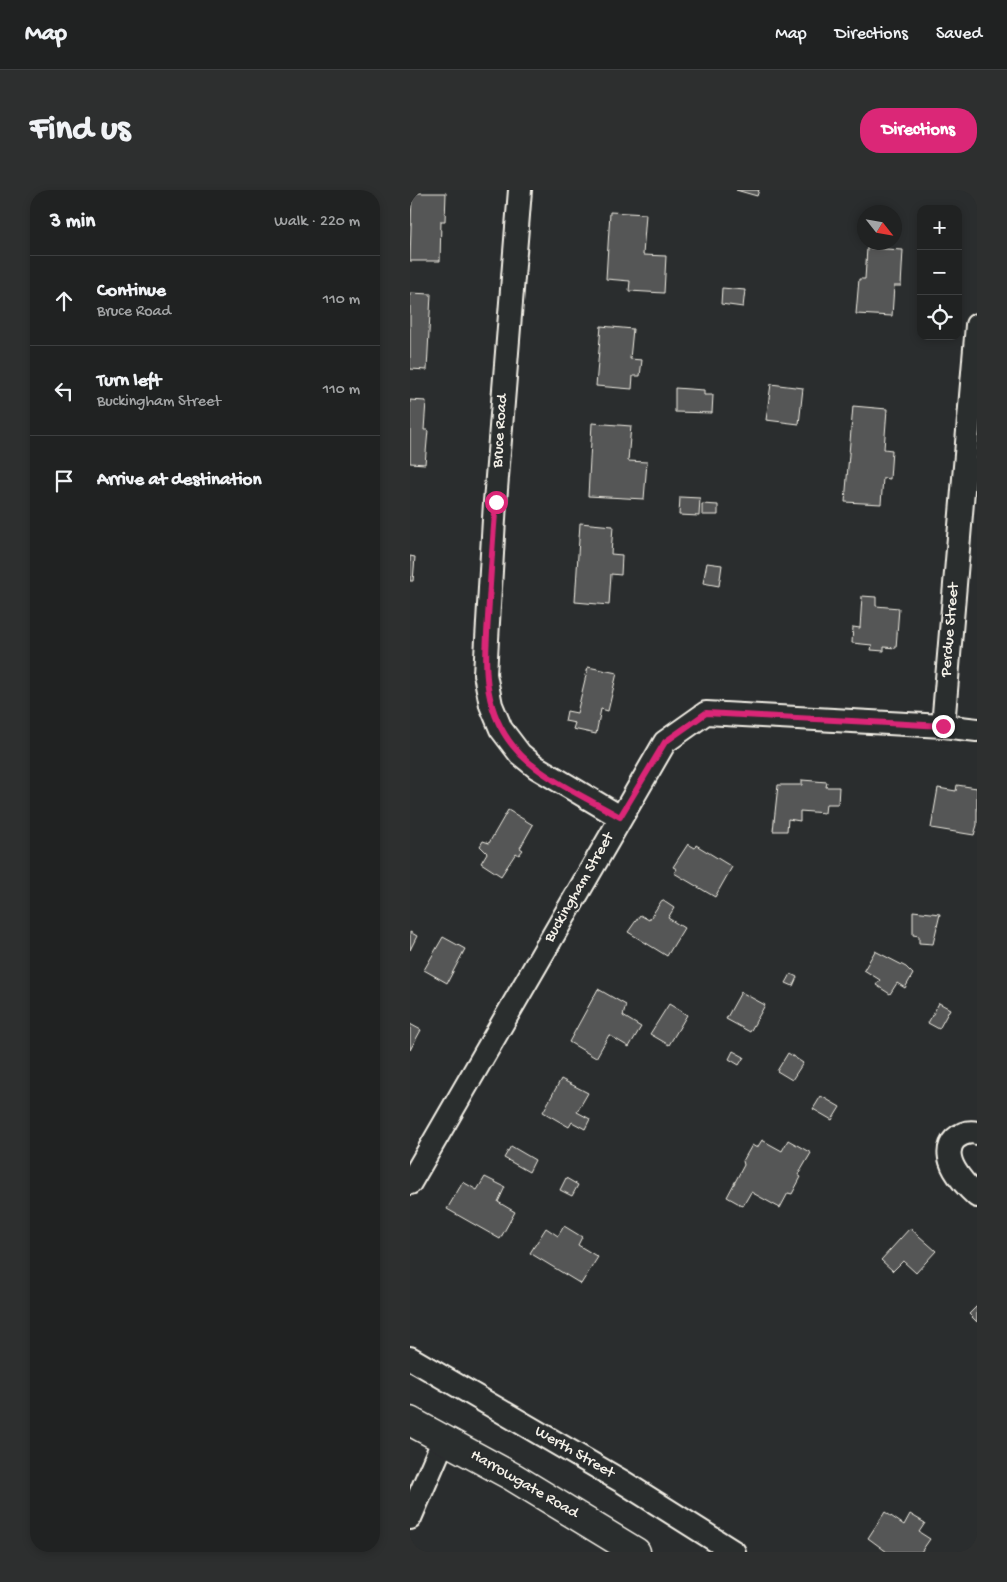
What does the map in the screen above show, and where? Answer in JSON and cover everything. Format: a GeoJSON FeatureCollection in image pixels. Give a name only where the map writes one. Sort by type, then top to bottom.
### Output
{"type":"FeatureCollection","features":[{"type":"Feature","properties":{"kind":"main road","name":"Harrowgate Road"},"geometry":{"type":"LineString","coordinates":[[410,1421],[513,1477],[636,1552]]}},
{"type":"Feature","properties":{"kind":"street","name":"Bruce Road"},"geometry":{"type":"LineString","coordinates":[[520,190],[485,674],[491,705],[501,729],[520,754],[536,768],[620,817]]}},
{"type":"Feature","properties":{"kind":"street","name":"Perdue Street"},"geometry":{"type":"LineString","coordinates":[[943,726],[977,325]]}},
{"type":"Feature","properties":{"kind":"street","name":"Buckingham Street"},"geometry":{"type":"LineString","coordinates":[[410,1183],[665,742],[706,713],[943,726],[977,730]]}},
{"type":"Feature","properties":{"kind":"street"},"geometry":{"type":"LineString","coordinates":[[975,1187],[956,1172],[950,1160],[950,1152],[953,1141],[961,1134],[977,1133]]}},
{"type":"Feature","properties":{"kind":"street","name":"Werth Street"},"geometry":{"type":"LineString","coordinates":[[410,1358],[623,1482],[734,1552]]}},
{"type":"Feature","properties":{"kind":"street"},"geometry":{"type":"LineString","coordinates":[[410,1518],[444,1439]]}},
{"type":"Feature","properties":{"kind":"building"},"geometry":{"type":"Polygon","coordinates":[[[736,190],[759,190],[757,196],[736,190]]]}},
{"type":"Feature","properties":{"kind":"building"},"geometry":{"type":"Polygon","coordinates":[[[412,193],[446,193],[445,221],[441,221],[440,261],[410,261],[412,193]]]}},
{"type":"Feature","properties":{"kind":"building"},"geometry":{"type":"Polygon","coordinates":[[[610,212],[646,214],[643,255],[666,256],[664,293],[629,291],[630,281],[606,279],[610,212]]]}},
{"type":"Feature","properties":{"kind":"building"},"geometry":{"type":"Polygon","coordinates":[[[867,250],[903,250],[901,286],[894,286],[892,316],[856,314],[859,279],[865,279],[867,250]]]}},
{"type":"Feature","properties":{"kind":"building"},"geometry":{"type":"Polygon","coordinates":[[[722,288],[745,290],[743,307],[721,304],[722,288]]]}},
{"type":"Feature","properties":{"kind":"building"},"geometry":{"type":"Polygon","coordinates":[[[410,293],[431,294],[427,370],[410,369],[410,293]]]}},
{"type":"Feature","properties":{"kind":"building"},"geometry":{"type":"Polygon","coordinates":[[[601,326],[633,329],[630,359],[642,360],[640,376],[633,376],[632,389],[596,386],[601,326]]]}},
{"type":"Feature","properties":{"kind":"building"},"geometry":{"type":"Polygon","coordinates":[[[771,384],[803,388],[799,424],[766,420],[771,384]]]}},
{"type":"Feature","properties":{"kind":"building"},"geometry":{"type":"Polygon","coordinates":[[[675,388],[704,390],[704,395],[713,395],[712,413],[675,412],[675,388]]]}},
{"type":"Feature","properties":{"kind":"building"},"geometry":{"type":"Polygon","coordinates":[[[410,400],[426,401],[424,430],[428,430],[425,464],[410,463],[410,400]]]}},
{"type":"Feature","properties":{"kind":"building"},"geometry":{"type":"Polygon","coordinates":[[[853,406],[887,409],[884,449],[892,450],[890,479],[883,478],[881,504],[845,502],[853,406]]]}},
{"type":"Feature","properties":{"kind":"building"},"geometry":{"type":"Polygon","coordinates":[[[592,423],[631,426],[628,461],[647,462],[644,499],[588,496],[592,423]]]}},
{"type":"Feature","properties":{"kind":"building"},"geometry":{"type":"Polygon","coordinates":[[[680,497],[700,498],[699,516],[679,515],[680,497]]]}},
{"type":"Feature","properties":{"kind":"building"},"geometry":{"type":"Polygon","coordinates":[[[702,504],[718,505],[718,515],[702,515],[702,504]]]}},
{"type":"Feature","properties":{"kind":"building"},"geometry":{"type":"Polygon","coordinates":[[[580,523],[613,526],[611,554],[622,555],[621,575],[611,574],[609,605],[575,602],[580,523]]]}},
{"type":"Feature","properties":{"kind":"building"},"geometry":{"type":"Polygon","coordinates":[[[410,556],[415,557],[413,581],[410,581],[410,556]]]}},
{"type":"Feature","properties":{"kind":"building"},"geometry":{"type":"Polygon","coordinates":[[[707,563],[722,565],[719,586],[703,583],[707,563]]]}},
{"type":"Feature","properties":{"kind":"building"},"geometry":{"type":"Polygon","coordinates":[[[862,596],[876,597],[876,606],[899,608],[896,648],[884,647],[884,651],[871,650],[872,645],[852,643],[853,627],[860,628],[862,596]]]}},
{"type":"Feature","properties":{"kind":"building"},"geometry":{"type":"Polygon","coordinates":[[[588,667],[617,673],[608,711],[601,709],[596,734],[573,729],[575,723],[565,721],[567,711],[577,713],[588,667]]]}},
{"type":"Feature","properties":{"kind":"building"},"geometry":{"type":"Polygon","coordinates":[[[802,780],[827,782],[826,787],[839,787],[838,804],[826,804],[825,813],[800,811],[800,821],[788,819],[787,831],[773,831],[778,785],[802,785],[802,780]]]}},
{"type":"Feature","properties":{"kind":"building"},"geometry":{"type":"Polygon","coordinates":[[[957,785],[977,788],[977,825],[974,835],[931,828],[938,788],[956,791],[957,785]]]}},
{"type":"Feature","properties":{"kind":"building"},"geometry":{"type":"Polygon","coordinates":[[[508,810],[533,825],[520,848],[523,850],[519,855],[516,853],[501,876],[481,863],[487,853],[480,846],[483,841],[489,843],[508,810]]]}},
{"type":"Feature","properties":{"kind":"building"},"geometry":{"type":"Polygon","coordinates":[[[688,844],[695,848],[696,845],[732,867],[715,897],[674,873],[677,869],[673,867],[688,844]]]}},
{"type":"Feature","properties":{"kind":"building"},"geometry":{"type":"Polygon","coordinates":[[[662,900],[674,908],[668,918],[684,928],[667,956],[628,932],[640,915],[649,920],[662,900]]]}},
{"type":"Feature","properties":{"kind":"building"},"geometry":{"type":"Polygon","coordinates":[[[913,911],[940,914],[933,944],[919,943],[919,936],[913,935],[913,911]]]}},
{"type":"Feature","properties":{"kind":"building"},"geometry":{"type":"Polygon","coordinates":[[[410,932],[417,936],[410,950],[410,932]]]}},
{"type":"Feature","properties":{"kind":"building"},"geometry":{"type":"Polygon","coordinates":[[[443,937],[465,949],[447,983],[424,970],[443,937]]]}},
{"type":"Feature","properties":{"kind":"building"},"geometry":{"type":"Polygon","coordinates":[[[875,951],[906,967],[913,974],[905,988],[897,983],[890,994],[876,985],[880,980],[864,970],[875,951]]]}},
{"type":"Feature","properties":{"kind":"building"},"geometry":{"type":"Polygon","coordinates":[[[791,974],[797,977],[793,986],[786,983],[791,974]]]}},
{"type":"Feature","properties":{"kind":"building"},"geometry":{"type":"Polygon","coordinates":[[[598,989],[626,1005],[623,1016],[641,1027],[629,1047],[609,1035],[596,1058],[569,1042],[598,989]]]}},
{"type":"Feature","properties":{"kind":"building"},"geometry":{"type":"Polygon","coordinates":[[[741,992],[765,1005],[750,1032],[726,1019],[741,992]]]}},
{"type":"Feature","properties":{"kind":"building"},"geometry":{"type":"Polygon","coordinates":[[[939,1003],[950,1009],[939,1029],[928,1023],[939,1003]]]}},
{"type":"Feature","properties":{"kind":"building"},"geometry":{"type":"Polygon","coordinates":[[[669,1004],[687,1015],[669,1045],[650,1034],[669,1004]]]}},
{"type":"Feature","properties":{"kind":"building"},"geometry":{"type":"Polygon","coordinates":[[[410,1024],[421,1030],[410,1050],[410,1024]]]}},
{"type":"Feature","properties":{"kind":"building"},"geometry":{"type":"Polygon","coordinates":[[[733,1051],[744,1057],[739,1065],[729,1059],[733,1051]]]}},
{"type":"Feature","properties":{"kind":"building"},"geometry":{"type":"Polygon","coordinates":[[[788,1053],[803,1063],[792,1080],[777,1071],[788,1053]]]}},
{"type":"Feature","properties":{"kind":"building"},"geometry":{"type":"Polygon","coordinates":[[[561,1079],[588,1093],[577,1112],[590,1119],[585,1129],[572,1122],[569,1127],[543,1112],[561,1079]]]}},
{"type":"Feature","properties":{"kind":"building"},"geometry":{"type":"Polygon","coordinates":[[[821,1096],[840,1107],[832,1120],[813,1109],[821,1096]]]}},
{"type":"Feature","properties":{"kind":"building"},"geometry":{"type":"Polygon","coordinates":[[[762,1140],[782,1151],[788,1140],[811,1153],[798,1175],[801,1177],[792,1194],[788,1193],[780,1208],[751,1192],[743,1206],[727,1197],[752,1145],[757,1148],[762,1140]]]}},
{"type":"Feature","properties":{"kind":"building"},"geometry":{"type":"Polygon","coordinates":[[[511,1146],[535,1160],[529,1172],[504,1158],[511,1146]]]}},
{"type":"Feature","properties":{"kind":"building"},"geometry":{"type":"Polygon","coordinates":[[[485,1177],[505,1187],[498,1202],[515,1212],[500,1239],[447,1209],[463,1182],[477,1190],[485,1177]]]}},
{"type":"Feature","properties":{"kind":"building"},"geometry":{"type":"Polygon","coordinates":[[[566,1178],[578,1185],[572,1196],[560,1190],[566,1178]]]}},
{"type":"Feature","properties":{"kind":"building"},"geometry":{"type":"Polygon","coordinates":[[[564,1226],[582,1237],[578,1245],[598,1257],[581,1284],[530,1253],[546,1228],[558,1236],[564,1226]]]}},
{"type":"Feature","properties":{"kind":"building"},"geometry":{"type":"Polygon","coordinates":[[[910,1228],[936,1251],[916,1273],[903,1261],[893,1271],[881,1260],[910,1228]]]}},
{"type":"Feature","properties":{"kind":"building"},"geometry":{"type":"Polygon","coordinates":[[[977,1306],[977,1322],[969,1314],[977,1306]]]}},
{"type":"Feature","properties":{"kind":"building"},"geometry":{"type":"Polygon","coordinates":[[[885,1512],[904,1525],[910,1514],[925,1523],[919,1532],[930,1539],[921,1552],[887,1552],[868,1538],[885,1512]]]}},
{"type":"Feature","properties":{"kind":"route"},"geometry":{"type":"LineString","coordinates":[[496,502],[485,674],[491,705],[501,729],[520,754],[536,768],[620,817],[665,742],[706,713],[943,726]]}}]}
